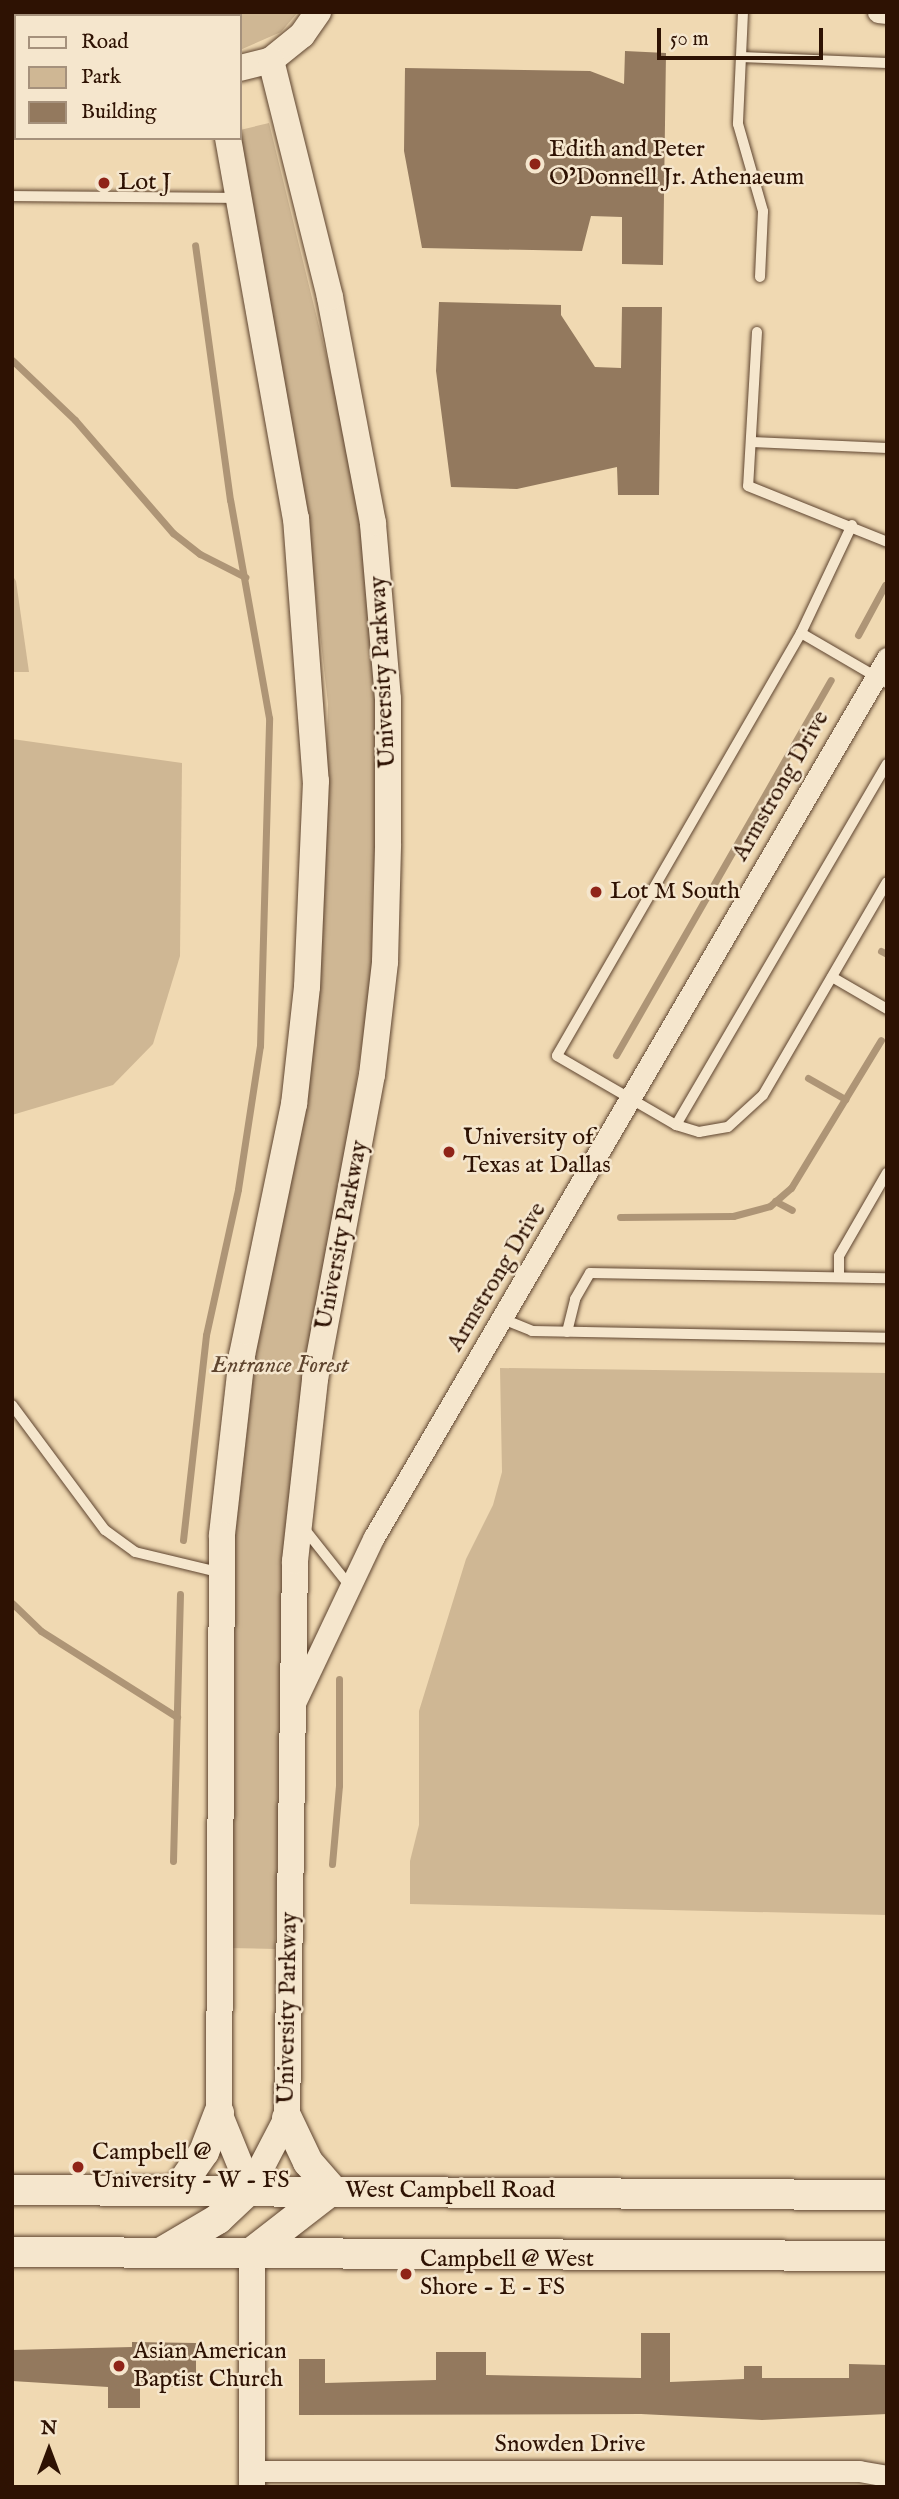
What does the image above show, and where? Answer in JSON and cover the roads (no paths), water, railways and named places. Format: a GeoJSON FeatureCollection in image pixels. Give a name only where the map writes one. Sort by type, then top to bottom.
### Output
{"type":"FeatureCollection","features":[{"type":"Feature","properties":{"kind":"main road"},"geometry":{"type":"LineString","coordinates":[[219,2112],[204,2151],[178,2189],[218,2219],[252,2252]]}},
{"type":"Feature","properties":{"kind":"main road"},"geometry":{"type":"LineString","coordinates":[[252,2252],[332,2190],[307,2162],[287,2118]]}},
{"type":"Feature","properties":{"kind":"main road"},"geometry":{"type":"LineString","coordinates":[[162,2252],[218,2219],[250,2189],[311,2252]]}},
{"type":"Feature","properties":{"kind":"main road","name":"West Campbell Road"},"geometry":{"type":"LineString","coordinates":[[12,2190],[250,2189],[887,2195]]}},
{"type":"Feature","properties":{"kind":"main road"},"geometry":{"type":"LineString","coordinates":[[12,2252],[887,2256]]}},
{"type":"Feature","properties":{"kind":"street"},"geometry":{"type":"LineString","coordinates":[[242,67],[271,60],[302,35],[318,12]]}},
{"type":"Feature","properties":{"kind":"street"},"geometry":{"type":"LineString","coordinates":[[877,12],[887,13]]}},
{"type":"Feature","properties":{"kind":"street","name":"University Parkway"},"geometry":{"type":"LineString","coordinates":[[250,2189],[287,2118],[291,1711],[299,1523],[315,1379],[372,1075],[385,962],[388,699],[382,595],[361,453],[271,60]]}},
{"type":"Feature","properties":{"kind":"street"},"geometry":{"type":"LineString","coordinates":[[228,140],[296,518],[316,781],[307,974],[295,1091],[241,1364],[222,1573],[219,2112],[250,2189]]}},
{"type":"Feature","properties":{"kind":"street","name":"Armstrong Drive"},"geometry":{"type":"LineString","coordinates":[[291,1711],[349,1585],[629,1100],[881,680],[887,658]]}},
{"type":"Feature","properties":{"kind":"street"},"geometry":{"type":"LineString","coordinates":[[252,2252],[252,2479]]}},
{"type":"Feature","properties":{"kind":"street","name":"Snowden Drive"},"geometry":{"type":"LineString","coordinates":[[252,2479],[859,2471],[887,2476]]}},
{"type":"Feature","properties":{"kind":"lane"},"geometry":{"type":"LineString","coordinates":[[743,12],[738,133],[763,211],[760,277]]}},
{"type":"Feature","properties":{"kind":"lane"},"geometry":{"type":"LineString","coordinates":[[741,57],[887,63]]}},
{"type":"Feature","properties":{"kind":"lane"},"geometry":{"type":"LineString","coordinates":[[12,197],[239,198]]}},
{"type":"Feature","properties":{"kind":"lane"},"geometry":{"type":"LineString","coordinates":[[757,332],[748,486],[852,525],[887,542]]}},
{"type":"Feature","properties":{"kind":"lane"},"geometry":{"type":"LineString","coordinates":[[752,442],[887,448]]}},
{"type":"Feature","properties":{"kind":"lane"},"geometry":{"type":"LineString","coordinates":[[852,525],[801,633],[557,1056],[676,1125],[699,1132],[728,1127],[751,1112],[887,882]]}},
{"type":"Feature","properties":{"kind":"lane"},"geometry":{"type":"LineString","coordinates":[[801,633],[881,680]]}},
{"type":"Feature","properties":{"kind":"lane"},"geometry":{"type":"LineString","coordinates":[[676,1125],[887,764]]}},
{"type":"Feature","properties":{"kind":"lane"},"geometry":{"type":"LineString","coordinates":[[832,977],[887,1009]]}},
{"type":"Feature","properties":{"kind":"lane"},"geometry":{"type":"LineString","coordinates":[[839,1277],[839,1256],[887,1173]]}},
{"type":"Feature","properties":{"kind":"lane"},"geometry":{"type":"LineString","coordinates":[[567,1332],[575,1300],[590,1273],[887,1278]]}},
{"type":"Feature","properties":{"kind":"lane"},"geometry":{"type":"LineString","coordinates":[[503,1319],[532,1331],[887,1338]]}},
{"type":"Feature","properties":{"kind":"lane"},"geometry":{"type":"LineString","coordinates":[[12,1405],[105,1530],[135,1552],[222,1573]]}},
{"type":"Feature","properties":{"kind":"lane"},"geometry":{"type":"LineString","coordinates":[[299,1523],[349,1585]]}},
{"type":"Feature","properties":{"kind":"waterway"},"geometry":{"type":"LineString","coordinates":[[183,1540],[206,1335],[238,1189],[260,1046],[269,718],[230,500],[195,245]]}},
{"type":"Feature","properties":{"kind":"waterway"},"geometry":{"type":"LineString","coordinates":[[12,360],[75,420],[173,533],[200,554],[245,577]]}},
{"type":"Feature","properties":{"kind":"waterway"},"geometry":{"type":"LineString","coordinates":[[858,635],[885,585]]}},
{"type":"Feature","properties":{"kind":"waterway"},"geometry":{"type":"LineString","coordinates":[[616,1055],[831,680]]}},
{"type":"Feature","properties":{"kind":"waterway"},"geometry":{"type":"LineString","coordinates":[[881,951],[887,954]]}},
{"type":"Feature","properties":{"kind":"waterway"},"geometry":{"type":"LineString","coordinates":[[620,1217],[733,1216],[770,1206],[791,1188],[881,1040]]}},
{"type":"Feature","properties":{"kind":"waterway"},"geometry":{"type":"LineString","coordinates":[[808,1078],[845,1099]]}},
{"type":"Feature","properties":{"kind":"waterway"},"geometry":{"type":"LineString","coordinates":[[775,1201],[792,1210]]}},
{"type":"Feature","properties":{"kind":"waterway"},"geometry":{"type":"LineString","coordinates":[[173,1861],[180,1594]]}},
{"type":"Feature","properties":{"kind":"waterway"},"geometry":{"type":"LineString","coordinates":[[12,1603],[41,1631],[177,1717]]}},
{"type":"Feature","properties":{"kind":"waterway"},"geometry":{"type":"LineString","coordinates":[[332,1864],[339,1785],[339,1679]]}},
{"type":"Feature","properties":{"kind":"place","name":"Edith and Peter O’Donnell Jr. Athenaeum"},"geometry":{"type":"Point","coordinates":[535,164]}},
{"type":"Feature","properties":{"kind":"place","name":"Lot J"},"geometry":{"type":"Point","coordinates":[104,183]}},
{"type":"Feature","properties":{"kind":"place","name":"Lot M South"},"geometry":{"type":"Point","coordinates":[596,892]}},
{"type":"Feature","properties":{"kind":"place","name":"University of Texas at Dallas"},"geometry":{"type":"Point","coordinates":[449,1152]}},
{"type":"Feature","properties":{"kind":"place","name":"Campbell @ University - W - FS"},"geometry":{"type":"Point","coordinates":[78,2167]}},
{"type":"Feature","properties":{"kind":"place","name":"Campbell @ West Shore - E - FS"},"geometry":{"type":"Point","coordinates":[406,2274]}},
{"type":"Feature","properties":{"kind":"place","name":"Asian American Baptist Church"},"geometry":{"type":"Point","coordinates":[119,2366]}},
{"type":"Feature","properties":{"kind":"park label","name":"Entrance Forest"},"geometry":{"type":"Point","coordinates":[280,1366]}}]}
